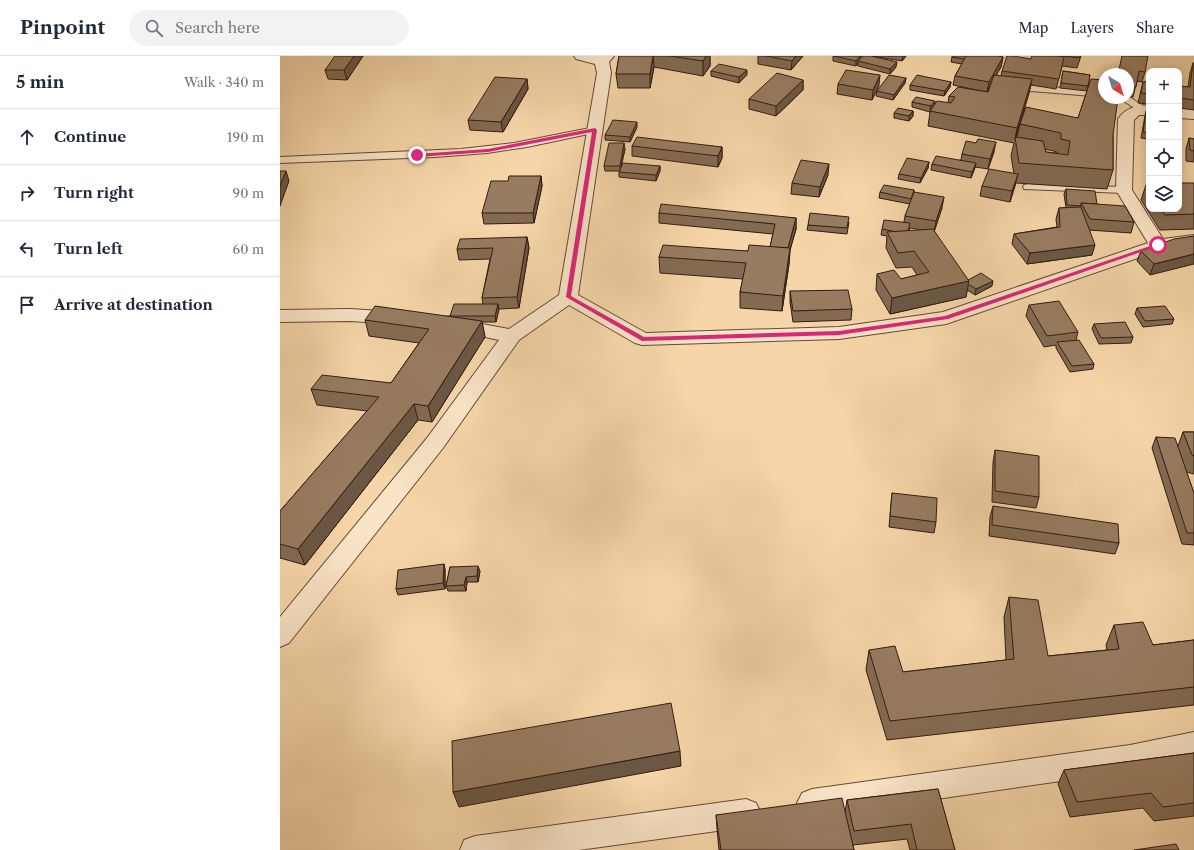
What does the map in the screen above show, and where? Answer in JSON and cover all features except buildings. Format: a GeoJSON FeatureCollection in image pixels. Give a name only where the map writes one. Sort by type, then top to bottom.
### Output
{"type":"FeatureCollection","features":[{"type":"Feature","properties":{"kind":"street"},"geometry":{"type":"LineString","coordinates":[[280,636],[435,443],[512,336],[568,297],[604,73],[604,58],[581,56]]}},
{"type":"Feature","properties":{"kind":"street"},"geometry":{"type":"LineString","coordinates":[[1146,110],[1135,112],[1126,119],[1124,190],[1158,245]]}},
{"type":"Feature","properties":{"kind":"street"},"geometry":{"type":"LineString","coordinates":[[1182,112],[1194,114]]}},
{"type":"Feature","properties":{"kind":"street"},"geometry":{"type":"LineString","coordinates":[[568,297],[642,339],[839,333],[946,318],[1158,245],[1194,240]]}},
{"type":"Feature","properties":{"kind":"street"},"geometry":{"type":"LineString","coordinates":[[280,316],[350,315],[411,319]]}},
{"type":"Feature","properties":{"kind":"street"},"geometry":{"type":"LineString","coordinates":[[434,322],[512,336]]}},
{"type":"Feature","properties":{"kind":"street"},"geometry":{"type":"LineString","coordinates":[[475,850],[1130,758],[1194,744]]}},
{"type":"Feature","properties":{"kind":"lane"},"geometry":{"type":"LineString","coordinates":[[1007,87],[1098,94]]}},
{"type":"Feature","properties":{"kind":"lane"},"geometry":{"type":"LineString","coordinates":[[1134,103],[1146,109]]}},
{"type":"Feature","properties":{"kind":"lane"},"geometry":{"type":"LineString","coordinates":[[280,160],[322,156],[417,155],[488,150],[595,130]]}},
{"type":"Feature","properties":{"kind":"lane"},"geometry":{"type":"LineString","coordinates":[[1028,187],[1124,190]]}},
{"type":"Feature","properties":{"kind":"route"},"geometry":{"type":"LineString","coordinates":[[417,155],[488,150],[595,130],[568,297],[642,339],[839,333],[946,318],[1158,245]]}}]}
